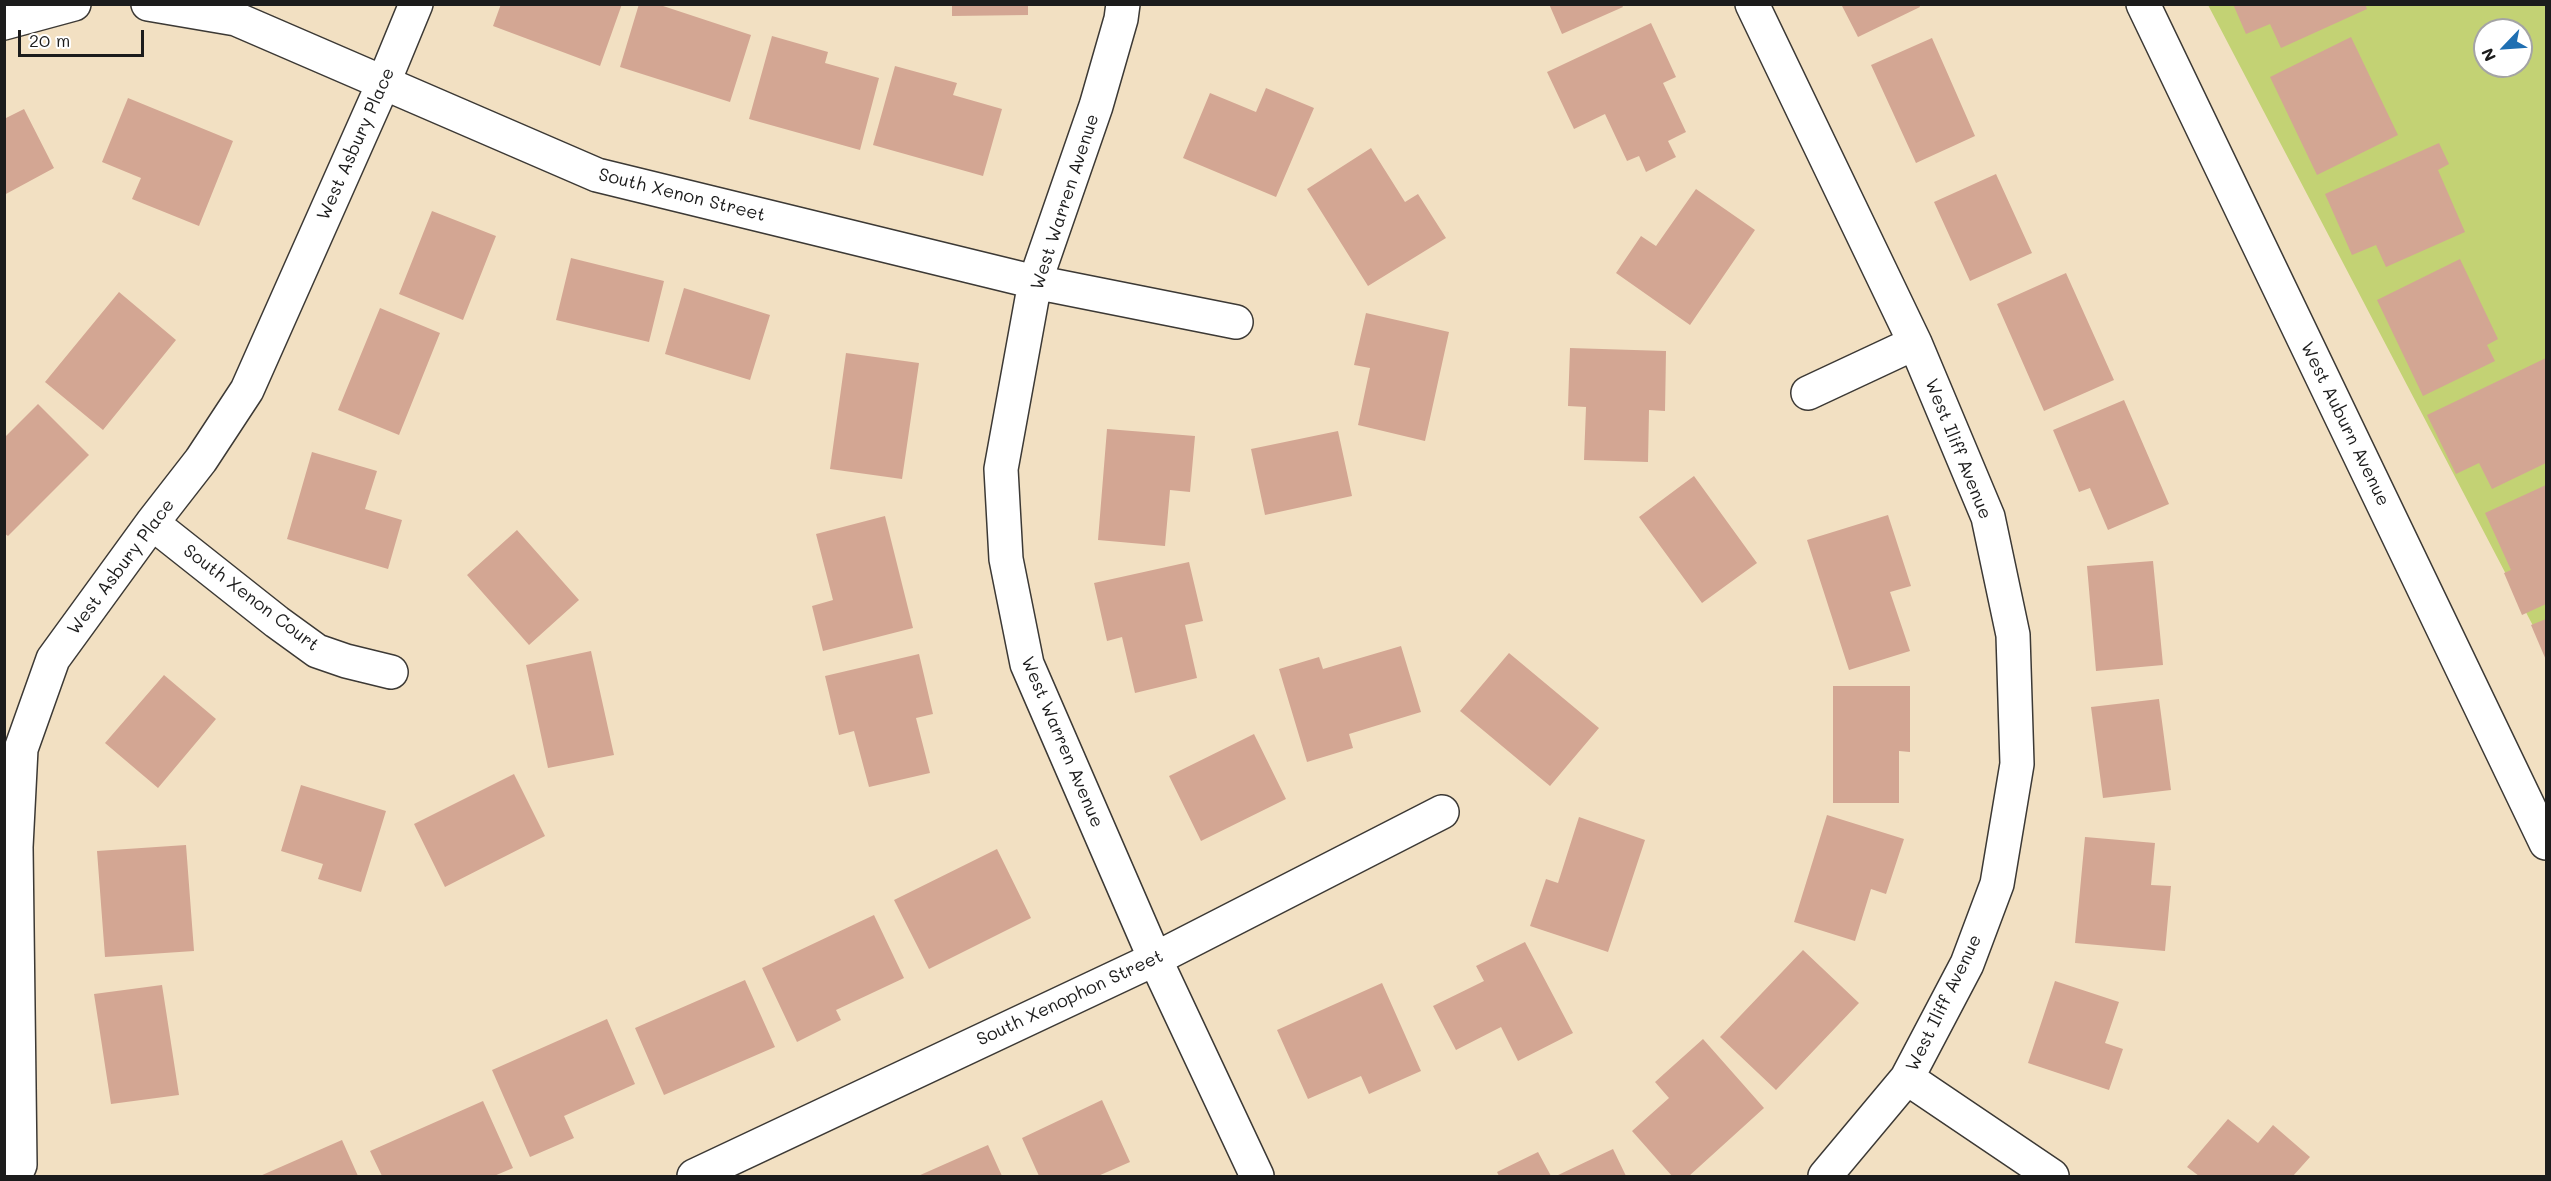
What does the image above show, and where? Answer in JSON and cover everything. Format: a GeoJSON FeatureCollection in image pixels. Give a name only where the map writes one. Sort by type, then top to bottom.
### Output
{"type":"FeatureCollection","features":[{"type":"Feature","properties":{"kind":"street"},"geometry":{"type":"LineString","coordinates":[[4,23],[74,4]]}},
{"type":"Feature","properties":{"kind":"street","name":"South Xenon Street"},"geometry":{"type":"LineString","coordinates":[[148,4],[236,19],[597,175],[1035,282],[1236,322]]}},
{"type":"Feature","properties":{"kind":"street","name":"West Asbury Place"},"geometry":{"type":"LineString","coordinates":[[15,1176],[20,1166],[16,847],[21,748],[53,659],[201,460],[247,390],[383,84],[416,4]]}},
{"type":"Feature","properties":{"kind":"street","name":"West Warren Avenue"},"geometry":{"type":"LineString","coordinates":[[1123,4],[1122,19],[1096,106],[1035,282],[1001,469],[1006,559],[1027,664],[1155,959],[1257,1176]]}},
{"type":"Feature","properties":{"kind":"street","name":"West Iliff Avenue"},"geometry":{"type":"LineString","coordinates":[[1752,4],[1915,342],[1988,517],[2013,635],[2017,764],[1997,884],[1967,964],[1907,1078],[2052,1176]]}},
{"type":"Feature","properties":{"kind":"street","name":"West Auburn Avenue"},"geometry":{"type":"LineString","coordinates":[[2143,4],[2547,843]]}},
{"type":"Feature","properties":{"kind":"street"},"geometry":{"type":"LineString","coordinates":[[1808,393],[1915,342]]}},
{"type":"Feature","properties":{"kind":"street","name":"South Xenon Court"},"geometry":{"type":"LineString","coordinates":[[152,523],[317,651],[391,672]]}},
{"type":"Feature","properties":{"kind":"street","name":"South Xenophon Street"},"geometry":{"type":"LineString","coordinates":[[694,1176],[1155,959],[1442,812]]}},
{"type":"Feature","properties":{"kind":"street"},"geometry":{"type":"LineString","coordinates":[[1825,1176],[1907,1078]]}},
{"type":"Feature","properties":{"kind":"green space"},"geometry":{"type":"Polygon","coordinates":[[[2208,5],[2546,5],[2546,648],[2541,641],[2208,5]]]}},
{"type":"Feature","properties":{"kind":"building"},"geometry":{"type":"Polygon","coordinates":[[[501,4],[622,4],[600,66],[493,26],[501,4]]]}},
{"type":"Feature","properties":{"kind":"building"},"geometry":{"type":"Polygon","coordinates":[[[639,4],[657,4],[751,35],[730,102],[620,67],[639,4]]]}},
{"type":"Feature","properties":{"kind":"building"},"geometry":{"type":"Polygon","coordinates":[[[952,4],[1028,4],[1028,15],[952,16],[952,4]]]}},
{"type":"Feature","properties":{"kind":"building"},"geometry":{"type":"Polygon","coordinates":[[[1549,4],[1621,4],[1623,7],[1562,34],[1549,4]]]}},
{"type":"Feature","properties":{"kind":"building"},"geometry":{"type":"Polygon","coordinates":[[[1841,4],[1919,4],[1920,7],[1858,37],[1841,4]]]}},
{"type":"Feature","properties":{"kind":"building"},"geometry":{"type":"Polygon","coordinates":[[[2233,4],[2365,4],[2367,9],[2281,48],[2270,24],[2246,34],[2233,4]]]}},
{"type":"Feature","properties":{"kind":"building"},"geometry":{"type":"Polygon","coordinates":[[[1651,23],[1676,77],[1663,83],[1686,132],[1668,141],[1676,157],[1646,172],[1639,156],[1627,161],[1605,114],[1574,129],[1547,72],[1651,23]]]}},
{"type":"Feature","properties":{"kind":"building"},"geometry":{"type":"Polygon","coordinates":[[[772,36],[828,52],[825,63],[879,78],[860,150],[749,119],[772,36]]]}},
{"type":"Feature","properties":{"kind":"building"},"geometry":{"type":"Polygon","coordinates":[[[2351,37],[2398,135],[2317,175],[2270,77],[2351,37]]]}},
{"type":"Feature","properties":{"kind":"building"},"geometry":{"type":"Polygon","coordinates":[[[1932,38],[1975,136],[1916,163],[1871,65],[1932,38]]]}},
{"type":"Feature","properties":{"kind":"building"},"geometry":{"type":"Polygon","coordinates":[[[895,66],[957,83],[953,95],[1002,109],[983,176],[873,145],[895,66]]]}},
{"type":"Feature","properties":{"kind":"building"},"geometry":{"type":"Polygon","coordinates":[[[1266,88],[1314,108],[1276,197],[1183,158],[1210,93],[1256,112],[1266,88]]]}},
{"type":"Feature","properties":{"kind":"building"},"geometry":{"type":"Polygon","coordinates":[[[128,98],[233,141],[199,226],[132,199],[141,178],[102,162],[128,98]]]}},
{"type":"Feature","properties":{"kind":"building"},"geometry":{"type":"Polygon","coordinates":[[[24,109],[54,168],[4,195],[4,119],[24,109]]]}},
{"type":"Feature","properties":{"kind":"building"},"geometry":{"type":"Polygon","coordinates":[[[2439,143],[2449,164],[2438,170],[2465,232],[2386,267],[2376,245],[2352,255],[2325,194],[2439,143]]]}},
{"type":"Feature","properties":{"kind":"building"},"geometry":{"type":"Polygon","coordinates":[[[1371,148],[1405,202],[1418,194],[1446,238],[1368,286],[1307,189],[1371,148]]]}},
{"type":"Feature","properties":{"kind":"building"},"geometry":{"type":"Polygon","coordinates":[[[1996,174],[2032,253],[1970,281],[1934,202],[1996,174]]]}},
{"type":"Feature","properties":{"kind":"building"},"geometry":{"type":"Polygon","coordinates":[[[1696,189],[1755,230],[1690,325],[1616,273],[1641,236],[1656,246],[1696,189]]]}},
{"type":"Feature","properties":{"kind":"building"},"geometry":{"type":"Polygon","coordinates":[[[432,211],[496,236],[463,320],[399,294],[432,211]]]}},
{"type":"Feature","properties":{"kind":"building"},"geometry":{"type":"Polygon","coordinates":[[[571,258],[664,281],[649,342],[556,320],[571,258]]]}},
{"type":"Feature","properties":{"kind":"building"},"geometry":{"type":"Polygon","coordinates":[[[2460,259],[2498,339],[2487,345],[2495,361],[2423,396],[2377,300],[2460,259]]]}},
{"type":"Feature","properties":{"kind":"building"},"geometry":{"type":"Polygon","coordinates":[[[2066,273],[2114,380],[2044,411],[1997,304],[2066,273]]]}},
{"type":"Feature","properties":{"kind":"building"},"geometry":{"type":"Polygon","coordinates":[[[684,288],[770,315],[750,380],[665,354],[684,288]]]}},
{"type":"Feature","properties":{"kind":"building"},"geometry":{"type":"Polygon","coordinates":[[[119,292],[176,340],[103,430],[45,382],[119,292]]]}},
{"type":"Feature","properties":{"kind":"building"},"geometry":{"type":"Polygon","coordinates":[[[380,308],[440,333],[399,435],[338,410],[380,308]]]}},
{"type":"Feature","properties":{"kind":"building"},"geometry":{"type":"Polygon","coordinates":[[[1366,313],[1449,332],[1425,441],[1358,425],[1370,368],[1354,365],[1366,313]]]}},
{"type":"Feature","properties":{"kind":"building"},"geometry":{"type":"Polygon","coordinates":[[[1570,348],[1666,351],[1665,411],[1649,410],[1648,462],[1584,460],[1586,407],[1568,406],[1570,348]]]}},
{"type":"Feature","properties":{"kind":"building"},"geometry":{"type":"Polygon","coordinates":[[[846,353],[919,363],[902,479],[830,469],[846,353]]]}},
{"type":"Feature","properties":{"kind":"building"},"geometry":{"type":"Polygon","coordinates":[[[2546,358],[2546,463],[2492,489],[2479,463],[2456,474],[2427,415],[2546,358]]]}},
{"type":"Feature","properties":{"kind":"building"},"geometry":{"type":"Polygon","coordinates":[[[2124,400],[2169,504],[2108,530],[2090,488],[2079,492],[2053,430],[2124,400]]]}},
{"type":"Feature","properties":{"kind":"building"},"geometry":{"type":"Polygon","coordinates":[[[38,404],[89,455],[8,536],[4,533],[4,438],[38,404]]]}},
{"type":"Feature","properties":{"kind":"building"},"geometry":{"type":"Polygon","coordinates":[[[1107,429],[1195,436],[1190,492],[1170,490],[1165,546],[1098,540],[1107,429]]]}},
{"type":"Feature","properties":{"kind":"building"},"geometry":{"type":"Polygon","coordinates":[[[1338,431],[1352,496],[1265,515],[1251,449],[1338,431]]]}},
{"type":"Feature","properties":{"kind":"building"},"geometry":{"type":"Polygon","coordinates":[[[312,452],[377,471],[365,509],[402,520],[388,569],[287,539],[312,452]]]}},
{"type":"Feature","properties":{"kind":"building"},"geometry":{"type":"Polygon","coordinates":[[[1694,476],[1757,563],[1702,603],[1639,517],[1694,476]]]}},
{"type":"Feature","properties":{"kind":"building"},"geometry":{"type":"Polygon","coordinates":[[[2546,485],[2546,604],[2522,615],[2504,573],[2511,570],[2485,513],[2546,485]]]}},
{"type":"Feature","properties":{"kind":"building"},"geometry":{"type":"Polygon","coordinates":[[[1888,515],[1911,586],[1890,592],[1910,651],[1849,670],[1807,540],[1888,515]]]}},
{"type":"Feature","properties":{"kind":"building"},"geometry":{"type":"Polygon","coordinates":[[[885,516],[913,628],[823,651],[812,606],[833,600],[816,534],[885,516]]]}},
{"type":"Feature","properties":{"kind":"building"},"geometry":{"type":"Polygon","coordinates":[[[517,530],[579,600],[529,645],[467,575],[517,530]]]}},
{"type":"Feature","properties":{"kind":"building"},"geometry":{"type":"Polygon","coordinates":[[[2153,561],[2163,665],[2096,671],[2087,566],[2153,561]]]}},
{"type":"Feature","properties":{"kind":"building"},"geometry":{"type":"Polygon","coordinates":[[[1189,562],[1203,621],[1185,625],[1197,678],[1135,693],[1122,637],[1107,641],[1094,583],[1189,562]]]}},
{"type":"Feature","properties":{"kind":"building"},"geometry":{"type":"Polygon","coordinates":[[[2546,619],[2546,660],[2531,625],[2546,619]]]}},
{"type":"Feature","properties":{"kind":"building"},"geometry":{"type":"Polygon","coordinates":[[[1401,646],[1421,712],[1349,734],[1353,748],[1307,762],[1279,669],[1319,657],[1323,669],[1401,646]]]}},
{"type":"Feature","properties":{"kind":"building"},"geometry":{"type":"Polygon","coordinates":[[[591,651],[614,755],[548,768],[526,665],[591,651]]]}},
{"type":"Feature","properties":{"kind":"building"},"geometry":{"type":"Polygon","coordinates":[[[1509,653],[1599,728],[1550,786],[1460,711],[1509,653]]]}},
{"type":"Feature","properties":{"kind":"building"},"geometry":{"type":"Polygon","coordinates":[[[919,654],[933,714],[916,718],[930,773],[869,787],[854,731],[839,735],[825,676],[919,654]]]}},
{"type":"Feature","properties":{"kind":"building"},"geometry":{"type":"Polygon","coordinates":[[[164,675],[216,719],[158,788],[105,743],[164,675]]]}},
{"type":"Feature","properties":{"kind":"building"},"geometry":{"type":"Polygon","coordinates":[[[1833,686],[1910,686],[1910,752],[1899,751],[1899,803],[1833,803],[1833,686]]]}},
{"type":"Feature","properties":{"kind":"building"},"geometry":{"type":"Polygon","coordinates":[[[2159,699],[2171,790],[2103,798],[2091,707],[2159,699]]]}},
{"type":"Feature","properties":{"kind":"building"},"geometry":{"type":"Polygon","coordinates":[[[1254,734],[1286,799],[1201,841],[1169,776],[1254,734]]]}},
{"type":"Feature","properties":{"kind":"building"},"geometry":{"type":"Polygon","coordinates":[[[514,774],[545,836],[445,887],[414,824],[514,774]]]}},
{"type":"Feature","properties":{"kind":"building"},"geometry":{"type":"Polygon","coordinates":[[[301,785],[386,811],[361,892],[318,879],[323,864],[281,851],[301,785]]]}},
{"type":"Feature","properties":{"kind":"building"},"geometry":{"type":"Polygon","coordinates":[[[1827,815],[1904,839],[1886,894],[1871,889],[1855,941],[1794,922],[1827,815]]]}},
{"type":"Feature","properties":{"kind":"building"},"geometry":{"type":"Polygon","coordinates":[[[1579,817],[1645,840],[1608,952],[1530,926],[1546,879],[1558,883],[1579,817]]]}},
{"type":"Feature","properties":{"kind":"building"},"geometry":{"type":"Polygon","coordinates":[[[2085,837],[2155,843],[2151,885],[2171,886],[2165,951],[2075,943],[2085,837]]]}},
{"type":"Feature","properties":{"kind":"building"},"geometry":{"type":"Polygon","coordinates":[[[186,845],[194,951],[105,957],[97,851],[186,845]]]}},
{"type":"Feature","properties":{"kind":"building"},"geometry":{"type":"Polygon","coordinates":[[[997,849],[1031,918],[929,969],[894,900],[997,849]]]}},
{"type":"Feature","properties":{"kind":"building"},"geometry":{"type":"Polygon","coordinates":[[[874,915],[904,978],[836,1010],[841,1020],[797,1042],[762,968],[874,915]]]}},
{"type":"Feature","properties":{"kind":"building"},"geometry":{"type":"Polygon","coordinates":[[[1525,942],[1573,1033],[1518,1061],[1501,1027],[1456,1050],[1433,1006],[1484,981],[1476,966],[1525,942]]]}},
{"type":"Feature","properties":{"kind":"building"},"geometry":{"type":"Polygon","coordinates":[[[1803,950],[1859,1003],[1776,1090],[1720,1037],[1803,950]]]}},
{"type":"Feature","properties":{"kind":"building"},"geometry":{"type":"Polygon","coordinates":[[[745,980],[775,1047],[664,1095],[635,1028],[745,980]]]}},
{"type":"Feature","properties":{"kind":"building"},"geometry":{"type":"Polygon","coordinates":[[[2055,981],[2119,1002],[2105,1043],[2123,1049],[2109,1090],[2028,1063],[2055,981]]]}},
{"type":"Feature","properties":{"kind":"building"},"geometry":{"type":"Polygon","coordinates":[[[1382,983],[1421,1071],[1369,1094],[1361,1076],[1308,1099],[1277,1030],[1382,983]]]}},
{"type":"Feature","properties":{"kind":"building"},"geometry":{"type":"Polygon","coordinates":[[[162,985],[179,1095],[111,1104],[94,994],[162,985]]]}},
{"type":"Feature","properties":{"kind":"building"},"geometry":{"type":"Polygon","coordinates":[[[607,1019],[635,1084],[564,1116],[574,1138],[530,1157],[492,1070],[607,1019]]]}},
{"type":"Feature","properties":{"kind":"building"},"geometry":{"type":"Polygon","coordinates":[[[1703,1039],[1764,1108],[1689,1176],[1672,1176],[1632,1131],[1669,1098],[1655,1082],[1703,1039]]]}},
{"type":"Feature","properties":{"kind":"building"},"geometry":{"type":"Polygon","coordinates":[[[1102,1100],[1130,1162],[1098,1176],[1039,1176],[1022,1138],[1102,1100]]]}},
{"type":"Feature","properties":{"kind":"building"},"geometry":{"type":"Polygon","coordinates":[[[483,1101],[513,1168],[494,1176],[382,1176],[370,1151],[483,1101]]]}},
{"type":"Feature","properties":{"kind":"building"},"geometry":{"type":"Polygon","coordinates":[[[2228,1119],[2258,1143],[2273,1125],[2310,1157],[2293,1176],[2199,1176],[2187,1167],[2228,1119]]]}},
{"type":"Feature","properties":{"kind":"building"},"geometry":{"type":"Polygon","coordinates":[[[342,1140],[358,1176],[260,1176],[342,1140]]]}},
{"type":"Feature","properties":{"kind":"building"},"geometry":{"type":"Polygon","coordinates":[[[988,1145],[1002,1176],[918,1176],[988,1145]]]}},
{"type":"Feature","properties":{"kind":"building"},"geometry":{"type":"Polygon","coordinates":[[[1613,1149],[1626,1176],[1556,1176],[1613,1149]]]}},
{"type":"Feature","properties":{"kind":"building"},"geometry":{"type":"Polygon","coordinates":[[[1538,1152],[1551,1176],[1499,1176],[1497,1172],[1538,1152]]]}}]}
